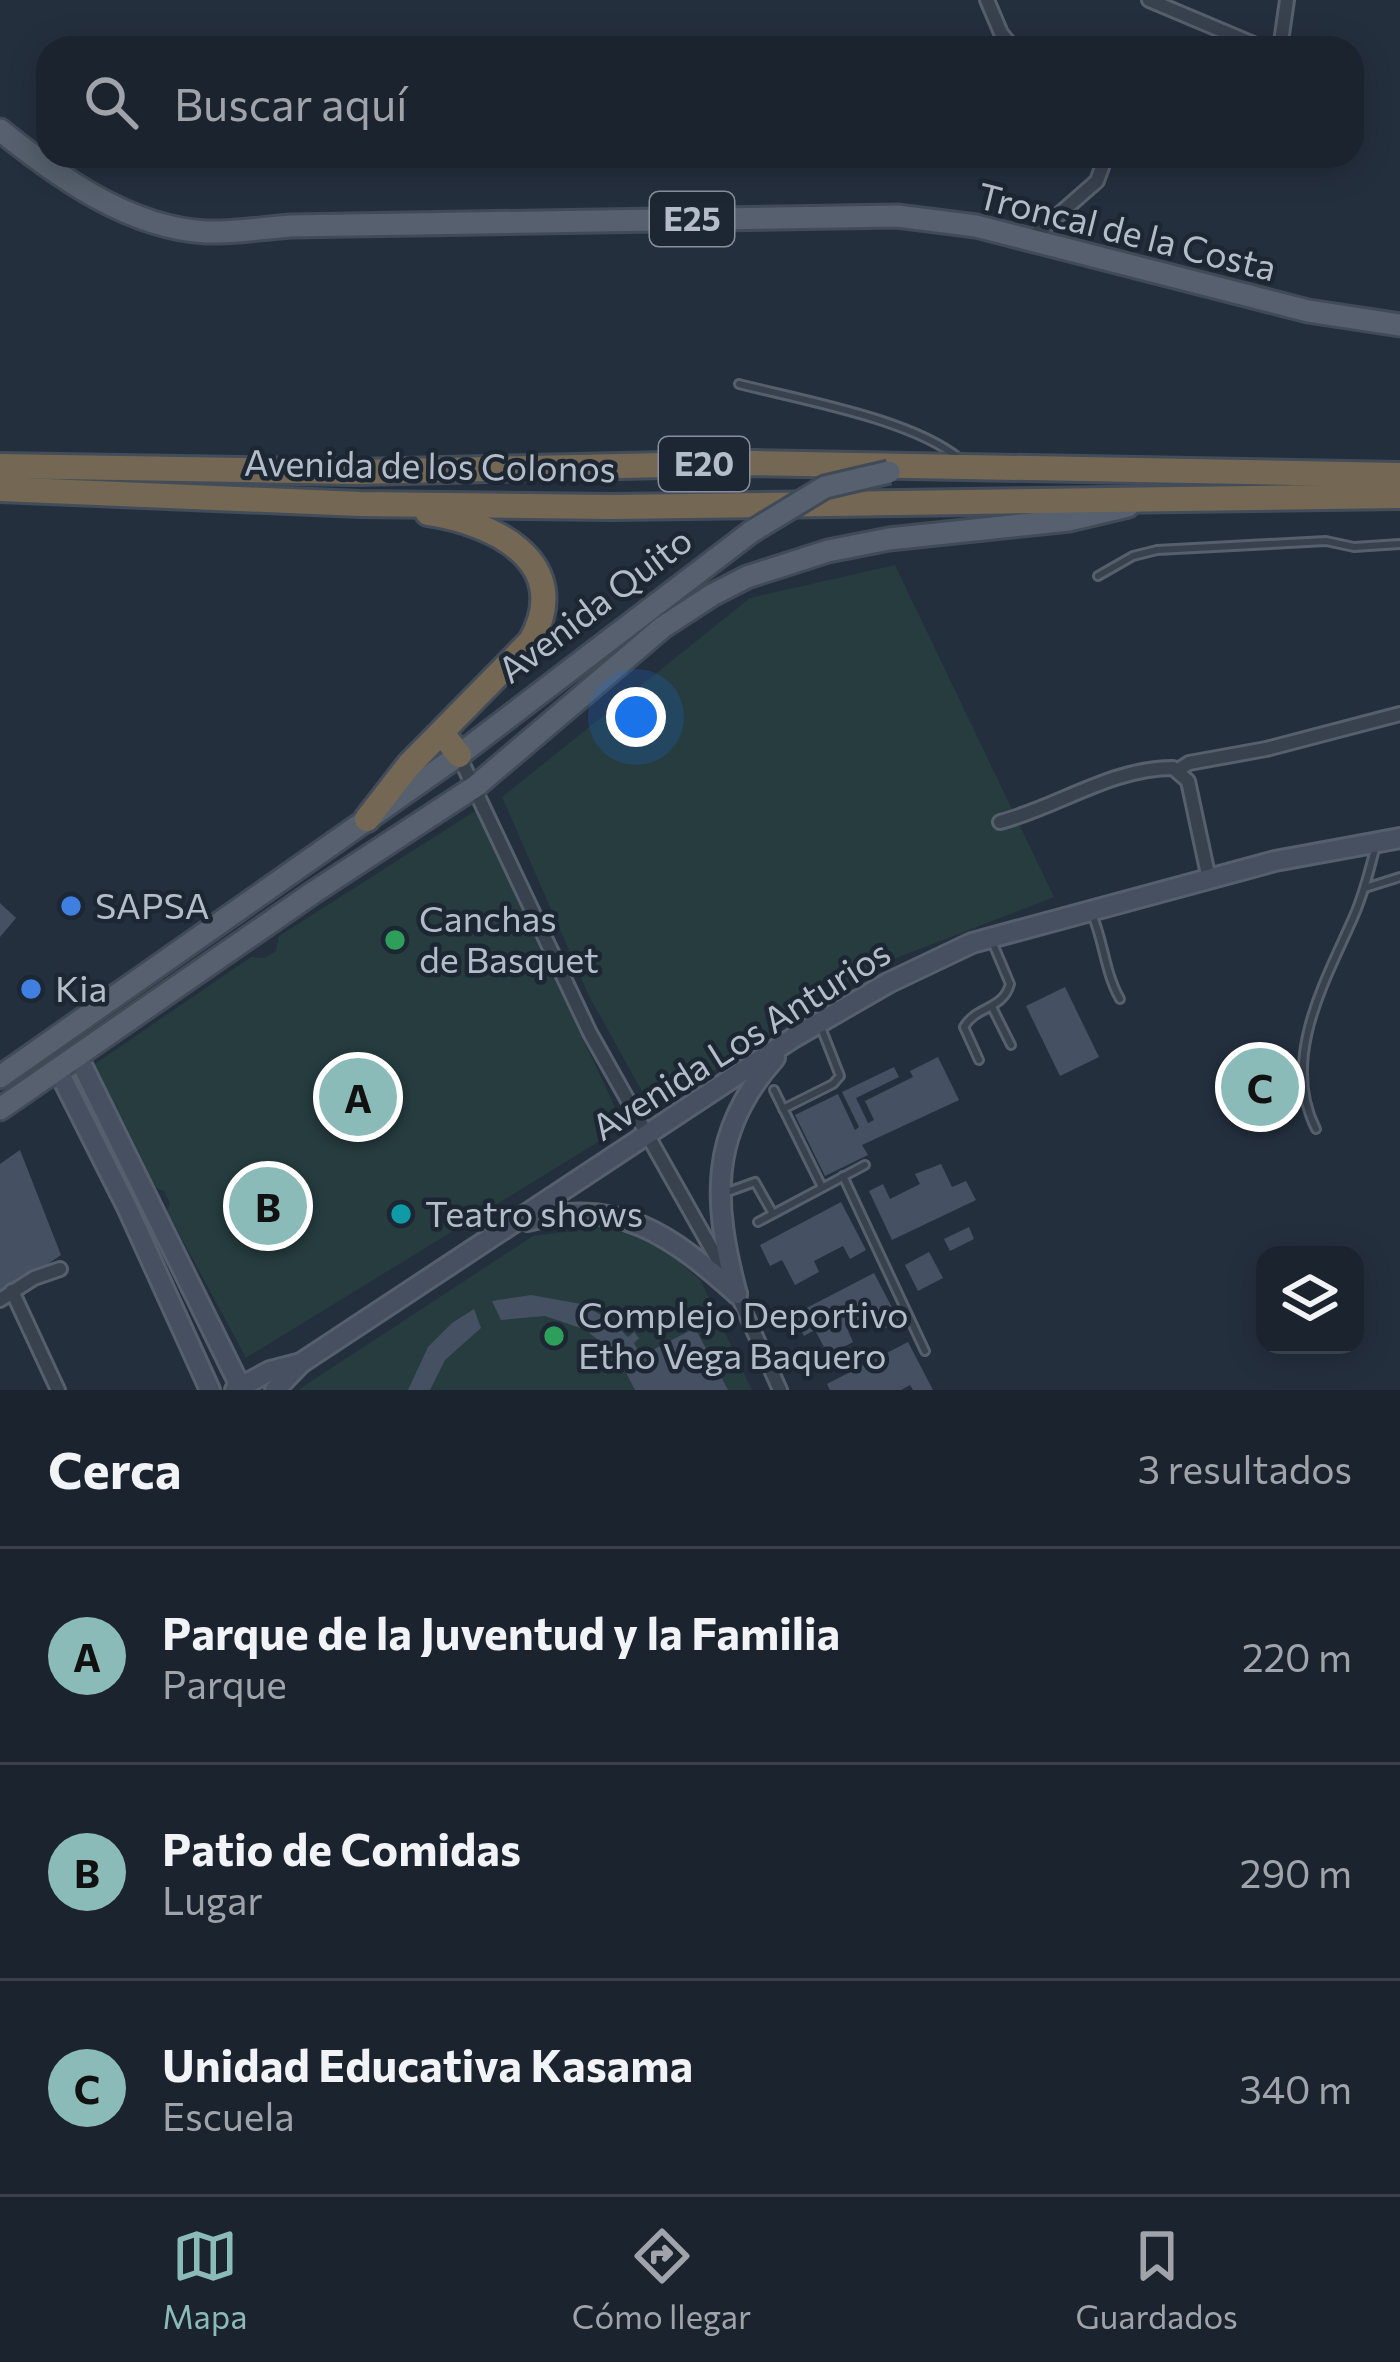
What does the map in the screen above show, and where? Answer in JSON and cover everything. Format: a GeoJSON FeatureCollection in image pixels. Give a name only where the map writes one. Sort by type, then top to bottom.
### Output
{"type":"FeatureCollection","features":[{"type":"Feature","properties":{"kind":"highway","name":"Avenida de los Colonos"},"geometry":{"type":"LineString","coordinates":[[0,466],[357,472],[755,464],[964,469]]}},
{"type":"Feature","properties":{"kind":"highway","name":"Avenida Quito"},"geometry":{"type":"LineString","coordinates":[[964,469],[1400,475]]}},
{"type":"Feature","properties":{"kind":"highway","name":"Avenida de los Colonos"},"geometry":{"type":"LineString","coordinates":[[0,489],[360,504],[649,507],[1148,501]]}},
{"type":"Feature","properties":{"kind":"highway","name":"Avenida Quito"},"geometry":{"type":"LineString","coordinates":[[1148,501],[1400,496]]}},
{"type":"Feature","properties":{"kind":"highway"},"geometry":{"type":"LineString","coordinates":[[360,504],[435,514],[485,527],[513,543],[536,568],[544,592],[542,620],[531,641],[410,765],[368,819]]}},
{"type":"Feature","properties":{"kind":"highway"},"geometry":{"type":"LineString","coordinates":[[442,733],[459,755]]}},
{"type":"Feature","properties":{"kind":"main road","name":"Troncal de la Costa"},"geometry":{"type":"LineString","coordinates":[[0,130],[36,158]]}},
{"type":"Feature","properties":{"kind":"main road","name":"Troncal de la Costa"},"geometry":{"type":"LineString","coordinates":[[48,168],[128,213],[204,232],[290,226],[897,216],[976,226],[1308,311],[1400,325]]}},
{"type":"Feature","properties":{"kind":"main road","name":"Avenida Quito"},"geometry":{"type":"LineString","coordinates":[[2,1071],[459,755],[752,532],[825,487],[889,472],[964,469]]}},
{"type":"Feature","properties":{"kind":"main road","name":"Avenida Quito"},"geometry":{"type":"LineString","coordinates":[[0,1108],[476,786],[663,627],[747,577],[848,547],[1070,520],[1148,501]]}},
{"type":"Feature","properties":{"kind":"street"},"geometry":{"type":"LineString","coordinates":[[987,0],[1003,36]]}},
{"type":"Feature","properties":{"kind":"street"},"geometry":{"type":"LineString","coordinates":[[1148,0],[1234,36]]}},
{"type":"Feature","properties":{"kind":"street"},"geometry":{"type":"LineString","coordinates":[[1283,36],[1287,0]]}},
{"type":"Feature","properties":{"kind":"street"},"geometry":{"type":"LineString","coordinates":[[1030,240],[1097,181],[1102,168]]}},
{"type":"Feature","properties":{"kind":"street"},"geometry":{"type":"LineString","coordinates":[[1178,770],[1189,763],[1266,749],[1400,714]]}},
{"type":"Feature","properties":{"kind":"street"},"geometry":{"type":"LineString","coordinates":[[459,755],[590,1033],[737,1294],[780,1390]]}},
{"type":"Feature","properties":{"kind":"street"},"geometry":{"type":"LineString","coordinates":[[1000,822],[1120,777],[1168,767],[1178,770],[1190,786],[1209,879]]}},
{"type":"Feature","properties":{"kind":"street","name":"Avenida Los Anturios"},"geometry":{"type":"LineString","coordinates":[[275,1390],[301,1363],[793,1038],[888,983],[991,938],[1275,861],[1400,838]]}},
{"type":"Feature","properties":{"kind":"street"},"geometry":{"type":"LineString","coordinates":[[737,1294],[722,1239],[723,1152],[736,1111],[793,1038]]}},
{"type":"Feature","properties":{"kind":"street"},"geometry":{"type":"LineString","coordinates":[[68,1063],[151,1199],[239,1389]]}},
{"type":"Feature","properties":{"kind":"street"},"geometry":{"type":"LineString","coordinates":[[68,1063],[210,1390]]}},
{"type":"Feature","properties":{"kind":"street"},"geometry":{"type":"LineString","coordinates":[[127,1207],[151,1199]]}},
{"type":"Feature","properties":{"kind":"street"},"geometry":{"type":"LineString","coordinates":[[508,1226],[578,1212],[636,1223],[665,1235],[737,1294]]}},
{"type":"Feature","properties":{"kind":"street"},"geometry":{"type":"LineString","coordinates":[[58,1390],[6,1295],[60,1269]]}},
{"type":"Feature","properties":{"kind":"street"},"geometry":{"type":"LineString","coordinates":[[166,1292],[190,1282]]}},
{"type":"Feature","properties":{"kind":"street","name":"Avenida Los Anturios"},"geometry":{"type":"LineString","coordinates":[[239,1389],[270,1371],[301,1363]]}},
{"type":"Feature","properties":{"kind":"lane"},"geometry":{"type":"LineString","coordinates":[[739,383],[932,440],[964,469]]}},
{"type":"Feature","properties":{"kind":"lane"},"geometry":{"type":"LineString","coordinates":[[1098,576],[1133,556],[1157,550],[1326,541],[1354,547],[1400,544]]}},
{"type":"Feature","properties":{"kind":"lane"},"geometry":{"type":"LineString","coordinates":[[1316,1129],[1307,1112],[1304,1089],[1314,1001],[1365,888],[1377,841]]}},
{"type":"Feature","properties":{"kind":"lane"},"geometry":{"type":"LineString","coordinates":[[1365,888],[1400,877]]}},
{"type":"Feature","properties":{"kind":"lane"},"geometry":{"type":"LineString","coordinates":[[1090,911],[1100,928],[1107,970],[1120,999]]}},
{"type":"Feature","properties":{"kind":"lane"},"geometry":{"type":"LineString","coordinates":[[979,1060],[964,1028],[974,1015],[1006,996],[1010,984],[991,938]]}},
{"type":"Feature","properties":{"kind":"lane"},"geometry":{"type":"LineString","coordinates":[[992,1007],[1011,1045]]}},
{"type":"Feature","properties":{"kind":"lane"},"geometry":{"type":"LineString","coordinates":[[783,1109],[840,1076],[818,1022]]}},
{"type":"Feature","properties":{"kind":"lane"},"geometry":{"type":"LineString","coordinates":[[774,1090],[822,1186]]}},
{"type":"Feature","properties":{"kind":"lane"},"geometry":{"type":"LineString","coordinates":[[758,1222],[865,1165]]}},
{"type":"Feature","properties":{"kind":"lane"},"geometry":{"type":"LineString","coordinates":[[843,1176],[925,1351]]}},
{"type":"Feature","properties":{"kind":"lane"},"geometry":{"type":"LineString","coordinates":[[719,1196],[755,1182],[772,1212]]}},
{"type":"Feature","properties":{"kind":"green space"},"geometry":{"type":"Polygon","coordinates":[[[895,565],[1054,897],[868,969],[653,1111],[589,996],[502,797],[750,598],[895,565]]]}},
{"type":"Feature","properties":{"kind":"green space"},"geometry":{"type":"Polygon","coordinates":[[[475,811],[624,1126],[246,1358],[167,1211],[170,1203],[164,1191],[156,1188],[89,1068],[251,957],[264,958],[276,951],[279,936],[475,811]]]}},
{"type":"Feature","properties":{"kind":"green space","name":"Complejo Deportivo Etho Vega Baquero"},"geometry":{"type":"Polygon","coordinates":[[[604,1227],[660,1244],[701,1281],[752,1390],[298,1390],[533,1236],[604,1227]]]}},
{"type":"Feature","properties":{"kind":"building"},"geometry":{"type":"Polygon","coordinates":[[[0,903],[16,918],[0,937],[0,903]]]}},
{"type":"Feature","properties":{"kind":"building"},"geometry":{"type":"Polygon","coordinates":[[[1065,987],[1099,1057],[1060,1076],[1026,1006],[1065,987]]]}},
{"type":"Feature","properties":{"kind":"building"},"geometry":{"type":"Polygon","coordinates":[[[938,1057],[959,1100],[862,1145],[868,1155],[825,1176],[795,1115],[838,1094],[855,1130],[859,1127],[842,1092],[894,1067],[899,1077],[856,1098],[868,1123],[874,1120],[865,1101],[913,1077],[910,1071],[938,1057]]]}},
{"type":"Feature","properties":{"kind":"building"},"geometry":{"type":"Polygon","coordinates":[[[349,1086],[363,1092],[369,1106],[363,1120],[349,1126],[335,1120],[329,1106],[335,1092],[349,1086]]]}},
{"type":"Feature","properties":{"kind":"building"},"geometry":{"type":"Polygon","coordinates":[[[20,1150],[61,1255],[0,1297],[0,1164],[20,1150]]]}},
{"type":"Feature","properties":{"kind":"building"},"geometry":{"type":"Polygon","coordinates":[[[941,1164],[952,1187],[966,1181],[976,1200],[892,1240],[869,1191],[883,1184],[890,1199],[920,1184],[915,1174],[941,1164]]]}},
{"type":"Feature","properties":{"kind":"building"},"geometry":{"type":"Polygon","coordinates":[[[841,1202],[866,1250],[850,1259],[843,1246],[814,1261],[819,1272],[795,1285],[782,1260],[770,1266],[760,1245],[841,1202]]]}},
{"type":"Feature","properties":{"kind":"building"},"geometry":{"type":"Polygon","coordinates":[[[969,1227],[974,1239],[950,1251],[944,1239],[969,1227]]]}},
{"type":"Feature","properties":{"kind":"building"},"geometry":{"type":"Polygon","coordinates":[[[929,1252],[943,1278],[918,1291],[905,1265],[929,1252]]]}},
{"type":"Feature","properties":{"kind":"building"},"geometry":{"type":"Polygon","coordinates":[[[874,1273],[899,1321],[884,1329],[877,1316],[848,1331],[853,1342],[828,1355],[815,1330],[804,1336],[793,1315],[874,1273]]]}},
{"type":"Feature","properties":{"kind":"building"},"geometry":{"type":"Polygon","coordinates":[[[531,1295],[581,1304],[628,1337],[634,1332],[641,1356],[695,1328],[728,1390],[635,1390],[618,1357],[586,1330],[545,1316],[501,1320],[492,1301],[531,1295]]]}},
{"type":"Feature","properties":{"kind":"building"},"geometry":{"type":"Polygon","coordinates":[[[474,1309],[481,1328],[445,1360],[430,1390],[408,1390],[428,1347],[474,1309]]]}},
{"type":"Feature","properties":{"kind":"building"},"geometry":{"type":"Polygon","coordinates":[[[908,1342],[933,1390],[913,1390],[910,1385],[901,1390],[830,1390],[827,1384],[908,1342]]]}},
{"type":"Feature","properties":{"kind":"place","name":"SAPSA"},"geometry":{"type":"Point","coordinates":[71,906]}},
{"type":"Feature","properties":{"kind":"place","name":"Canchas de Basquet"},"geometry":{"type":"Point","coordinates":[395,940]}},
{"type":"Feature","properties":{"kind":"place","name":"Kia"},"geometry":{"type":"Point","coordinates":[31,989]}},
{"type":"Feature","properties":{"kind":"place","name":"Unidad Educativa Kasama"},"geometry":{"type":"Point","coordinates":[1260,1087]}},
{"type":"Feature","properties":{"kind":"place","name":"Parque de la Juventud y la Familia"},"geometry":{"type":"Point","coordinates":[358,1097]}},
{"type":"Feature","properties":{"kind":"place","name":"Patio de Comidas"},"geometry":{"type":"Point","coordinates":[268,1206]}},
{"type":"Feature","properties":{"kind":"place","name":"Teatro shows"},"geometry":{"type":"Point","coordinates":[401,1214]}},
{"type":"Feature","properties":{"kind":"place","name":"Complejo Deportivo Etho Vega Baquero"},"geometry":{"type":"Point","coordinates":[554,1336]}}]}
